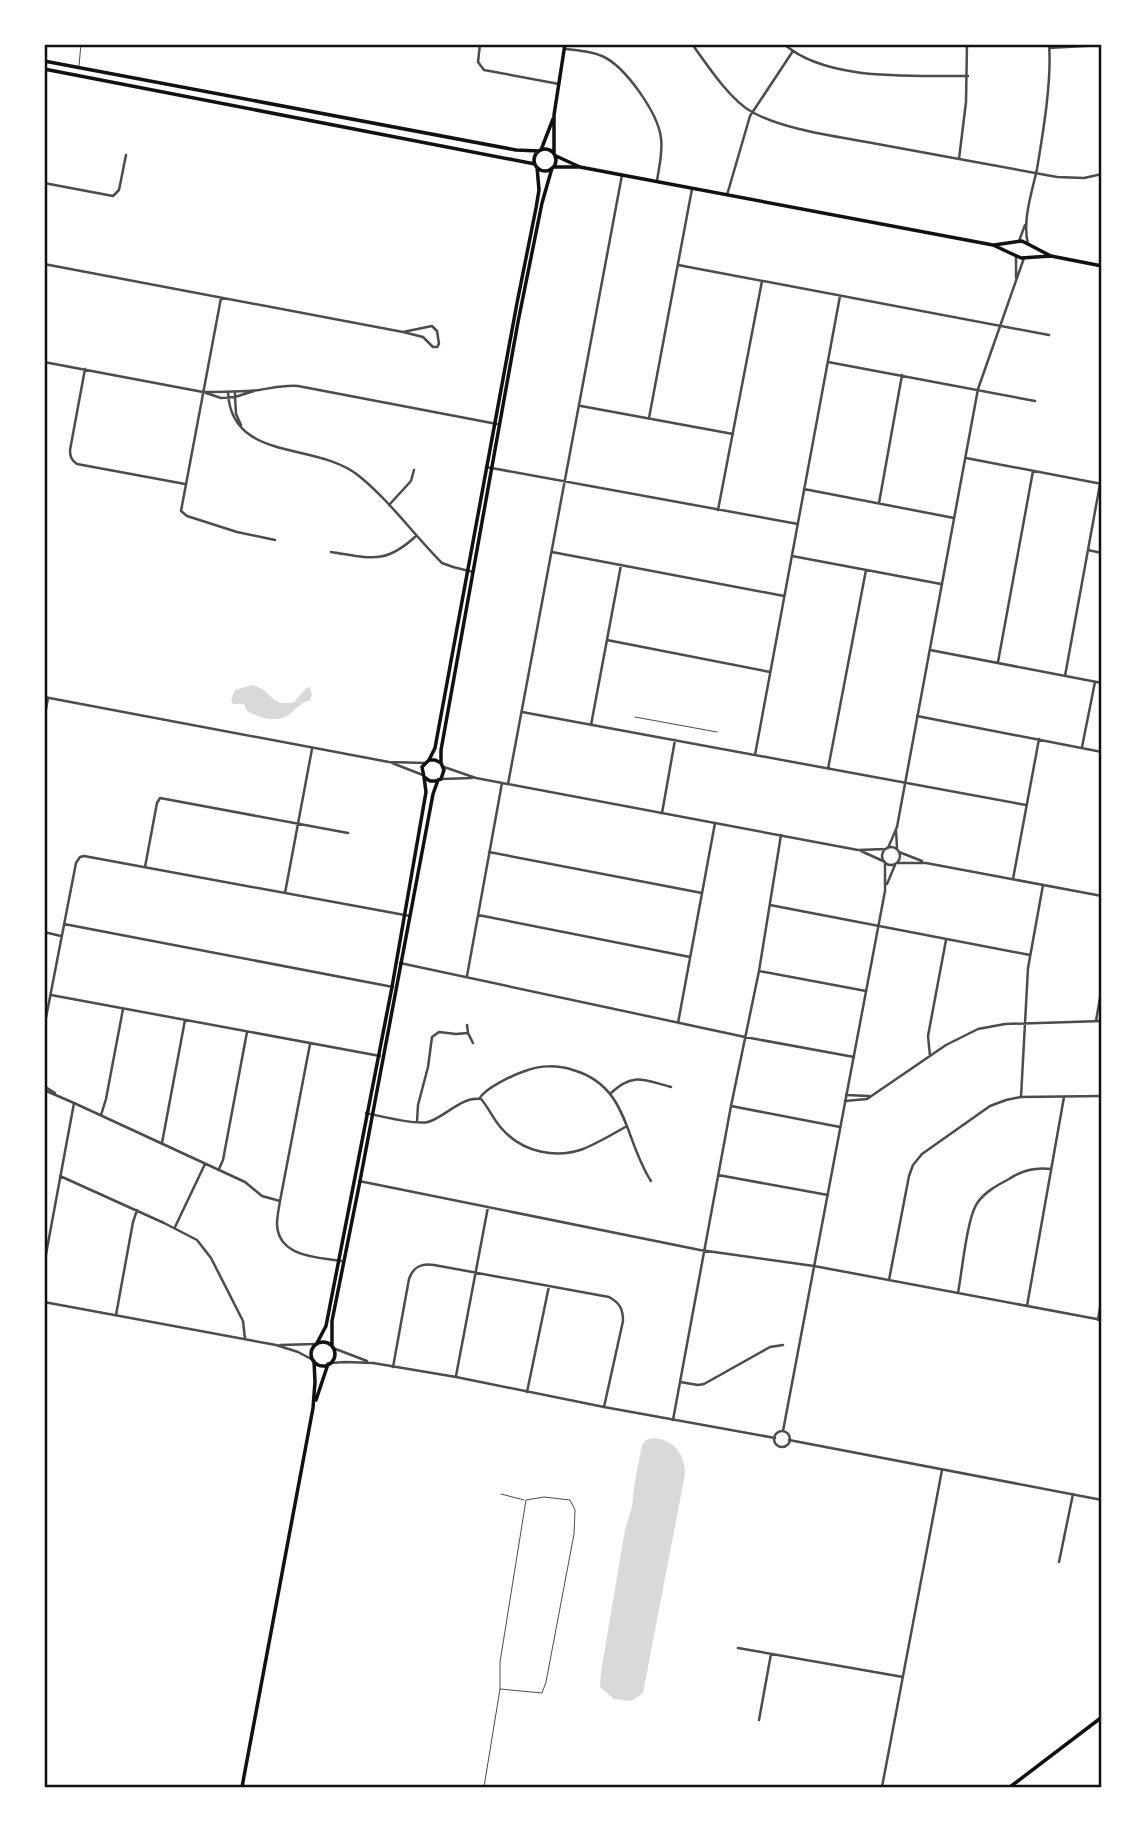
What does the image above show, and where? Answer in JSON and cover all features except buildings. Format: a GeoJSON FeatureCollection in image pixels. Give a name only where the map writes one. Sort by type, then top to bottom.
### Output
{"type":"FeatureCollection","features":[{"type":"Feature","properties":{"kind":"main road"},"geometry":{"type":"LineString","coordinates":[[408,915],[426,792],[422,767],[435,748],[486,467],[542,203],[556,161],[554,116],[565,46]]}},
{"type":"Feature","properties":{"kind":"main road"},"geometry":{"type":"LineString","coordinates":[[44,61],[516,150],[548,149],[580,167]]}},
{"type":"Feature","properties":{"kind":"main road"},"geometry":{"type":"LineString","coordinates":[[44,69],[430,143],[536,165],[542,170],[553,167],[580,167],[993,245],[1016,256],[1051,256],[1102,266]]}},
{"type":"Feature","properties":{"kind":"main road"},"geometry":{"type":"LineString","coordinates":[[260,111],[261,102]]}},
{"type":"Feature","properties":{"kind":"main road"},"geometry":{"type":"LineString","coordinates":[[242,1787],[313,1408],[315,1382],[311,1353],[326,1326],[360,1181],[408,915],[433,794],[443,765],[441,750],[492,468],[511,334],[539,190],[535,157],[554,116]]}},
{"type":"Feature","properties":{"kind":"main road"},"geometry":{"type":"LineString","coordinates":[[430,143],[432,134]]}},
{"type":"Feature","properties":{"kind":"main road"},"geometry":{"type":"LineString","coordinates":[[1016,256],[1013,248],[1018,242]]}},
{"type":"Feature","properties":{"kind":"main road"},"geometry":{"type":"LineString","coordinates":[[993,245],[1024,242],[1051,256]]}},
{"type":"Feature","properties":{"kind":"main road"},"geometry":{"type":"LineString","coordinates":[[1025,257],[1029,253],[1028,245]]}},
{"type":"Feature","properties":{"kind":"main road"},"geometry":{"type":"LineString","coordinates":[[511,334],[517,329]]}},
{"type":"Feature","properties":{"kind":"main road"},"geometry":{"type":"LineString","coordinates":[[427,762],[435,760],[443,765]]}},
{"type":"Feature","properties":{"kind":"main road"},"geometry":{"type":"LineString","coordinates":[[423,776],[430,781],[440,780]]}},
{"type":"Feature","properties":{"kind":"main road"},"geometry":{"type":"LineString","coordinates":[[313,1408],[329,1364],[334,1358],[332,1321],[353,1181],[366,1112],[381,1057]]}},
{"type":"Feature","properties":{"kind":"main road"},"geometry":{"type":"LineString","coordinates":[[317,1344],[324,1342],[333,1347]]}},
{"type":"Feature","properties":{"kind":"main road"},"geometry":{"type":"LineString","coordinates":[[313,1361],[320,1365],[329,1364]]}},
{"type":"Feature","properties":{"kind":"main road"},"geometry":{"type":"LineString","coordinates":[[1010,1787],[1102,1717]]}},
{"type":"Feature","properties":{"kind":"street"},"geometry":{"type":"LineString","coordinates":[[480,44],[478,62],[484,70],[560,84]]}},
{"type":"Feature","properties":{"kind":"street"},"geometry":{"type":"LineString","coordinates":[[692,44],[710,71],[730,93],[752,112],[772,120],[812,131],[1036,174],[1084,178],[1102,174]]}},
{"type":"Feature","properties":{"kind":"street"},"geometry":{"type":"LineString","coordinates":[[785,44],[793,51],[834,67],[861,73],[968,76]]}},
{"type":"Feature","properties":{"kind":"street"},"geometry":{"type":"LineString","coordinates":[[958,159],[965,116],[967,44]]}},
{"type":"Feature","properties":{"kind":"street"},"geometry":{"type":"LineString","coordinates":[[1018,242],[1028,215],[1036,174],[1046,106],[1049,46],[1102,45]]}},
{"type":"Feature","properties":{"kind":"street"},"geometry":{"type":"LineString","coordinates":[[565,46],[603,57],[620,68],[632,83],[659,127],[662,146],[657,182]]}},
{"type":"Feature","properties":{"kind":"street"},"geometry":{"type":"LineString","coordinates":[[727,195],[752,112],[793,51]]}},
{"type":"Feature","properties":{"kind":"street"},"geometry":{"type":"LineString","coordinates":[[44,183],[114,195],[119,190],[125,155]]}},
{"type":"Feature","properties":{"kind":"street"},"geometry":{"type":"LineString","coordinates":[[508,784],[622,175]]}},
{"type":"Feature","properties":{"kind":"street"},"geometry":{"type":"LineString","coordinates":[[649,418],[692,188]]}},
{"type":"Feature","properties":{"kind":"street"},"geometry":{"type":"LineString","coordinates":[[1028,215],[1028,245]]}},
{"type":"Feature","properties":{"kind":"street"},"geometry":{"type":"LineString","coordinates":[[1016,256],[1016,281]]}},
{"type":"Feature","properties":{"kind":"street"},"geometry":{"type":"LineString","coordinates":[[783,1431],[885,891],[900,857],[897,827],[978,389],[1025,257]]}},
{"type":"Feature","properties":{"kind":"street"},"geometry":{"type":"LineString","coordinates":[[44,264],[403,332],[424,338],[433,347],[439,344],[436,329],[432,326],[403,332]]}},
{"type":"Feature","properties":{"kind":"street"},"geometry":{"type":"LineString","coordinates":[[678,265],[1049,335]]}},
{"type":"Feature","properties":{"kind":"street"},"geometry":{"type":"LineString","coordinates":[[718,510],[762,281]]}},
{"type":"Feature","properties":{"kind":"street"},"geometry":{"type":"LineString","coordinates":[[755,755],[840,296]]}},
{"type":"Feature","properties":{"kind":"street"},"geometry":{"type":"LineString","coordinates":[[221,298],[185,484],[182,513],[237,532],[275,540]]}},
{"type":"Feature","properties":{"kind":"street"},"geometry":{"type":"LineString","coordinates":[[44,362],[203,392],[258,390]]}},
{"type":"Feature","properties":{"kind":"street"},"geometry":{"type":"LineString","coordinates":[[828,362],[1035,401]]}},
{"type":"Feature","properties":{"kind":"street"},"geometry":{"type":"LineString","coordinates":[[85,369],[70,450],[73,461],[77,464],[185,484]]}},
{"type":"Feature","properties":{"kind":"street"},"geometry":{"type":"LineString","coordinates":[[878,503],[902,375]]}},
{"type":"Feature","properties":{"kind":"street"},"geometry":{"type":"LineString","coordinates":[[203,392],[215,397],[229,398],[277,386],[304,387],[497,424]]}},
{"type":"Feature","properties":{"kind":"street"},"geometry":{"type":"LineString","coordinates":[[228,392],[234,418],[256,439],[265,444],[313,454],[345,466],[389,505],[443,563],[473,572]]}},
{"type":"Feature","properties":{"kind":"street"},"geometry":{"type":"LineString","coordinates":[[235,392],[236,414],[243,428]]}},
{"type":"Feature","properties":{"kind":"street"},"geometry":{"type":"LineString","coordinates":[[580,406],[733,434]]}},
{"type":"Feature","properties":{"kind":"street"},"geometry":{"type":"LineString","coordinates":[[966,458],[1101,484],[1065,676]]}},
{"type":"Feature","properties":{"kind":"street"},"geometry":{"type":"LineString","coordinates":[[486,467],[798,524]]}},
{"type":"Feature","properties":{"kind":"street"},"geometry":{"type":"LineString","coordinates":[[389,505],[411,481],[414,470]]}},
{"type":"Feature","properties":{"kind":"street"},"geometry":{"type":"LineString","coordinates":[[998,662],[1033,471]]}},
{"type":"Feature","properties":{"kind":"street"},"geometry":{"type":"LineString","coordinates":[[804,489],[954,518]]}},
{"type":"Feature","properties":{"kind":"street"},"geometry":{"type":"LineString","coordinates":[[331,552],[380,557],[399,550],[416,536]]}},
{"type":"Feature","properties":{"kind":"street"},"geometry":{"type":"LineString","coordinates":[[1088,550],[1102,553]]}},
{"type":"Feature","properties":{"kind":"street"},"geometry":{"type":"LineString","coordinates":[[552,552],[785,596]]}},
{"type":"Feature","properties":{"kind":"street"},"geometry":{"type":"LineString","coordinates":[[792,556],[941,584]]}},
{"type":"Feature","properties":{"kind":"street"},"geometry":{"type":"LineString","coordinates":[[591,725],[621,565]]}},
{"type":"Feature","properties":{"kind":"street"},"geometry":{"type":"LineString","coordinates":[[828,769],[866,570]]}},
{"type":"Feature","properties":{"kind":"street"},"geometry":{"type":"LineString","coordinates":[[607,640],[770,672]]}},
{"type":"Feature","properties":{"kind":"street"},"geometry":{"type":"LineString","coordinates":[[929,650],[1102,683]]}},
{"type":"Feature","properties":{"kind":"street"},"geometry":{"type":"LineString","coordinates":[[1082,747],[1095,682]]}},
{"type":"Feature","properties":{"kind":"street"},"geometry":{"type":"LineString","coordinates":[[44,720],[46,697],[312,749],[389,762],[427,762]]}},
{"type":"Feature","properties":{"kind":"street"},"geometry":{"type":"LineString","coordinates":[[522,712],[1026,805]]}},
{"type":"Feature","properties":{"kind":"street"},"geometry":{"type":"LineString","coordinates":[[917,716],[1102,752]]}},
{"type":"Feature","properties":{"kind":"street"},"geometry":{"type":"LineString","coordinates":[[1013,879],[1040,739]]}},
{"type":"Feature","properties":{"kind":"street"},"geometry":{"type":"LineString","coordinates":[[662,813],[675,740]]}},
{"type":"Feature","properties":{"kind":"street"},"geometry":{"type":"LineString","coordinates":[[285,892],[312,749]]}},
{"type":"Feature","properties":{"kind":"street"},"geometry":{"type":"LineString","coordinates":[[389,762],[423,776]]}},
{"type":"Feature","properties":{"kind":"street"},"geometry":{"type":"LineString","coordinates":[[443,765],[475,778],[858,850],[890,865],[926,863],[1101,896],[1102,884]]}},
{"type":"Feature","properties":{"kind":"street"},"geometry":{"type":"LineString","coordinates":[[440,780],[475,778]]}},
{"type":"Feature","properties":{"kind":"street"},"geometry":{"type":"LineString","coordinates":[[467,977],[502,783]]}},
{"type":"Feature","properties":{"kind":"street"},"geometry":{"type":"LineString","coordinates":[[145,867],[159,797],[348,833]]}},
{"type":"Feature","properties":{"kind":"street"},"geometry":{"type":"LineString","coordinates":[[678,1023],[715,823]]}},
{"type":"Feature","properties":{"kind":"street"},"geometry":{"type":"LineString","coordinates":[[885,891],[883,853],[897,827]]}},
{"type":"Feature","properties":{"kind":"street"},"geometry":{"type":"LineString","coordinates":[[673,1420],[731,1106],[759,971],[781,835]]}},
{"type":"Feature","properties":{"kind":"street"},"geometry":{"type":"LineString","coordinates":[[858,850],[892,847],[926,863]]}},
{"type":"Feature","properties":{"kind":"street"},"geometry":{"type":"LineString","coordinates":[[489,852],[702,893]]}},
{"type":"Feature","properties":{"kind":"street"},"geometry":{"type":"LineString","coordinates":[[44,1028],[76,863],[80,857],[408,915]]}},
{"type":"Feature","properties":{"kind":"street"},"geometry":{"type":"LineString","coordinates":[[1021,1097],[1030,955],[1043,884]]}},
{"type":"Feature","properties":{"kind":"street"},"geometry":{"type":"LineString","coordinates":[[770,905],[1030,955]]}},
{"type":"Feature","properties":{"kind":"street"},"geometry":{"type":"LineString","coordinates":[[478,915],[690,957]]}},
{"type":"Feature","properties":{"kind":"street"},"geometry":{"type":"LineString","coordinates":[[64,924],[394,987]]}},
{"type":"Feature","properties":{"kind":"street"},"geometry":{"type":"LineString","coordinates":[[44,932],[62,936]]}},
{"type":"Feature","properties":{"kind":"street"},"geometry":{"type":"LineString","coordinates":[[930,1056],[928,1036],[946,940]]}},
{"type":"Feature","properties":{"kind":"street"},"geometry":{"type":"LineString","coordinates":[[399,963],[745,1037],[853,1057]]}},
{"type":"Feature","properties":{"kind":"street"},"geometry":{"type":"LineString","coordinates":[[759,971],[866,991]]}},
{"type":"Feature","properties":{"kind":"street"},"geometry":{"type":"LineString","coordinates":[[1096,1021],[1102,985]]}},
{"type":"Feature","properties":{"kind":"street"},"geometry":{"type":"LineString","coordinates":[[51,995],[381,1057]]}},
{"type":"Feature","properties":{"kind":"street"},"geometry":{"type":"LineString","coordinates":[[101,1115],[123,1009]]}},
{"type":"Feature","properties":{"kind":"street"},"geometry":{"type":"LineString","coordinates":[[162,1143],[185,1020]]}},
{"type":"Feature","properties":{"kind":"street"},"geometry":{"type":"LineString","coordinates":[[845,1101],[864,1100],[953,1040],[978,1029],[1025,1023],[1102,1021]]}},
{"type":"Feature","properties":{"kind":"street"},"geometry":{"type":"LineString","coordinates":[[467,1026],[473,1043]]}},
{"type":"Feature","properties":{"kind":"street"},"geometry":{"type":"LineString","coordinates":[[219,1170],[247,1032]]}},
{"type":"Feature","properties":{"kind":"street"},"geometry":{"type":"LineString","coordinates":[[417,1122],[432,1037],[439,1032],[468,1033]]}},
{"type":"Feature","properties":{"kind":"street"},"geometry":{"type":"LineString","coordinates":[[310,1044],[277,1226],[280,1237],[287,1246],[300,1254],[341,1261]]}},
{"type":"Feature","properties":{"kind":"street"},"geometry":{"type":"LineString","coordinates":[[479,1099],[484,1092],[529,1069],[549,1066],[582,1073],[611,1093],[651,1181]]}},
{"type":"Feature","properties":{"kind":"street"},"geometry":{"type":"LineString","coordinates":[[611,1093],[624,1082],[633,1079],[671,1087]]}},
{"type":"Feature","properties":{"kind":"street"},"geometry":{"type":"LineString","coordinates":[[44,1088],[248,1184],[264,1197],[281,1201]]}},
{"type":"Feature","properties":{"kind":"street"},"geometry":{"type":"LineString","coordinates":[[846,1095],[873,1095]]}},
{"type":"Feature","properties":{"kind":"street"},"geometry":{"type":"LineString","coordinates":[[889,1280],[909,1176],[916,1160],[932,1146],[990,1106],[1006,1100],[1021,1097],[1102,1096]]}},
{"type":"Feature","properties":{"kind":"street"},"geometry":{"type":"LineString","coordinates":[[1027,1306],[1064,1097]]}},
{"type":"Feature","properties":{"kind":"street"},"geometry":{"type":"LineString","coordinates":[[366,1112],[428,1122],[470,1099],[479,1099],[507,1135],[523,1146],[542,1152],[575,1151],[627,1126]]}},
{"type":"Feature","properties":{"kind":"street"},"geometry":{"type":"LineString","coordinates":[[44,1265],[74,1103]]}},
{"type":"Feature","properties":{"kind":"street"},"geometry":{"type":"LineString","coordinates":[[731,1106],[841,1126]]}},
{"type":"Feature","properties":{"kind":"street"},"geometry":{"type":"LineString","coordinates":[[175,1228],[205,1164]]}},
{"type":"Feature","properties":{"kind":"street"},"geometry":{"type":"LineString","coordinates":[[958,1293],[971,1217],[978,1202],[992,1189],[1023,1171],[1051,1169]]}},
{"type":"Feature","properties":{"kind":"street"},"geometry":{"type":"LineString","coordinates":[[718,1175],[828,1195]]}},
{"type":"Feature","properties":{"kind":"street"},"geometry":{"type":"LineString","coordinates":[[60,1176],[197,1240],[208,1252],[243,1322],[245,1339]]}},
{"type":"Feature","properties":{"kind":"street"},"geometry":{"type":"LineString","coordinates":[[353,1181],[705,1250],[814,1266],[1100,1320],[1102,1296]]}},
{"type":"Feature","properties":{"kind":"street"},"geometry":{"type":"LineString","coordinates":[[456,1377],[488,1207]]}},
{"type":"Feature","properties":{"kind":"street"},"geometry":{"type":"LineString","coordinates":[[116,1315],[137,1210]]}},
{"type":"Feature","properties":{"kind":"street"},"geometry":{"type":"LineString","coordinates":[[393,1367],[409,1279],[417,1266],[428,1264],[609,1297],[618,1302],[623,1311],[623,1321],[604,1407]]}},
{"type":"Feature","properties":{"kind":"street"},"geometry":{"type":"LineString","coordinates":[[527,1392],[548,1286]]}},
{"type":"Feature","properties":{"kind":"street"},"geometry":{"type":"LineString","coordinates":[[44,1302],[276,1345],[298,1352],[313,1361]]}},
{"type":"Feature","properties":{"kind":"street"},"geometry":{"type":"LineString","coordinates":[[276,1345],[317,1344]]}},
{"type":"Feature","properties":{"kind":"street"},"geometry":{"type":"LineString","coordinates":[[680,1382],[704,1384],[771,1347],[783,1345]]}},
{"type":"Feature","properties":{"kind":"street"},"geometry":{"type":"LineString","coordinates":[[333,1347],[373,1363],[775,1438]]}},
{"type":"Feature","properties":{"kind":"street"},"geometry":{"type":"LineString","coordinates":[[329,1364],[373,1363]]}},
{"type":"Feature","properties":{"kind":"street"},"geometry":{"type":"LineString","coordinates":[[783,1431],[788,1434],[789,1440],[786,1446],[781,1447],[775,1443],[775,1438],[778,1432],[783,1431]]}},
{"type":"Feature","properties":{"kind":"street"},"geometry":{"type":"LineString","coordinates":[[789,1440],[1102,1500]]}},
{"type":"Feature","properties":{"kind":"street"},"geometry":{"type":"LineString","coordinates":[[882,1787],[942,1470]]}},
{"type":"Feature","properties":{"kind":"street"},"geometry":{"type":"LineString","coordinates":[[1059,1562],[1073,1494]]}},
{"type":"Feature","properties":{"kind":"street"},"geometry":{"type":"LineString","coordinates":[[738,1648],[903,1677]]}},
{"type":"Feature","properties":{"kind":"street"},"geometry":{"type":"LineString","coordinates":[[759,1720],[772,1654]]}},
{"type":"Feature","properties":{"kind":"lane"},"geometry":{"type":"LineString","coordinates":[[79,68],[81,44]]}},
{"type":"Feature","properties":{"kind":"lane"},"geometry":{"type":"LineString","coordinates":[[635,717],[717,732]]}},
{"type":"Feature","properties":{"kind":"lane"},"geometry":{"type":"LineString","coordinates":[[500,1689],[542,1693],[575,1534],[575,1510],[570,1500],[544,1497],[527,1500],[501,1494]]}},
{"type":"Feature","properties":{"kind":"lane"},"geometry":{"type":"LineString","coordinates":[[484,1787],[500,1689],[500,1662],[527,1500]]}},
{"type":"Feature","properties":{"kind":"shaded area"},"geometry":{"type":"Polygon","coordinates":[[[252,685],[259,687],[280,703],[294,702],[310,687],[312,695],[310,700],[286,716],[269,719],[247,711],[244,704],[233,704],[231,700],[235,690],[252,685]]]}},
{"type":"Feature","properties":{"kind":"shaded area"},"geometry":{"type":"Polygon","coordinates":[[[661,1439],[677,1449],[683,1460],[685,1474],[643,1693],[631,1701],[614,1699],[600,1687],[601,1672],[642,1445],[646,1440],[661,1439]]]}}]}
